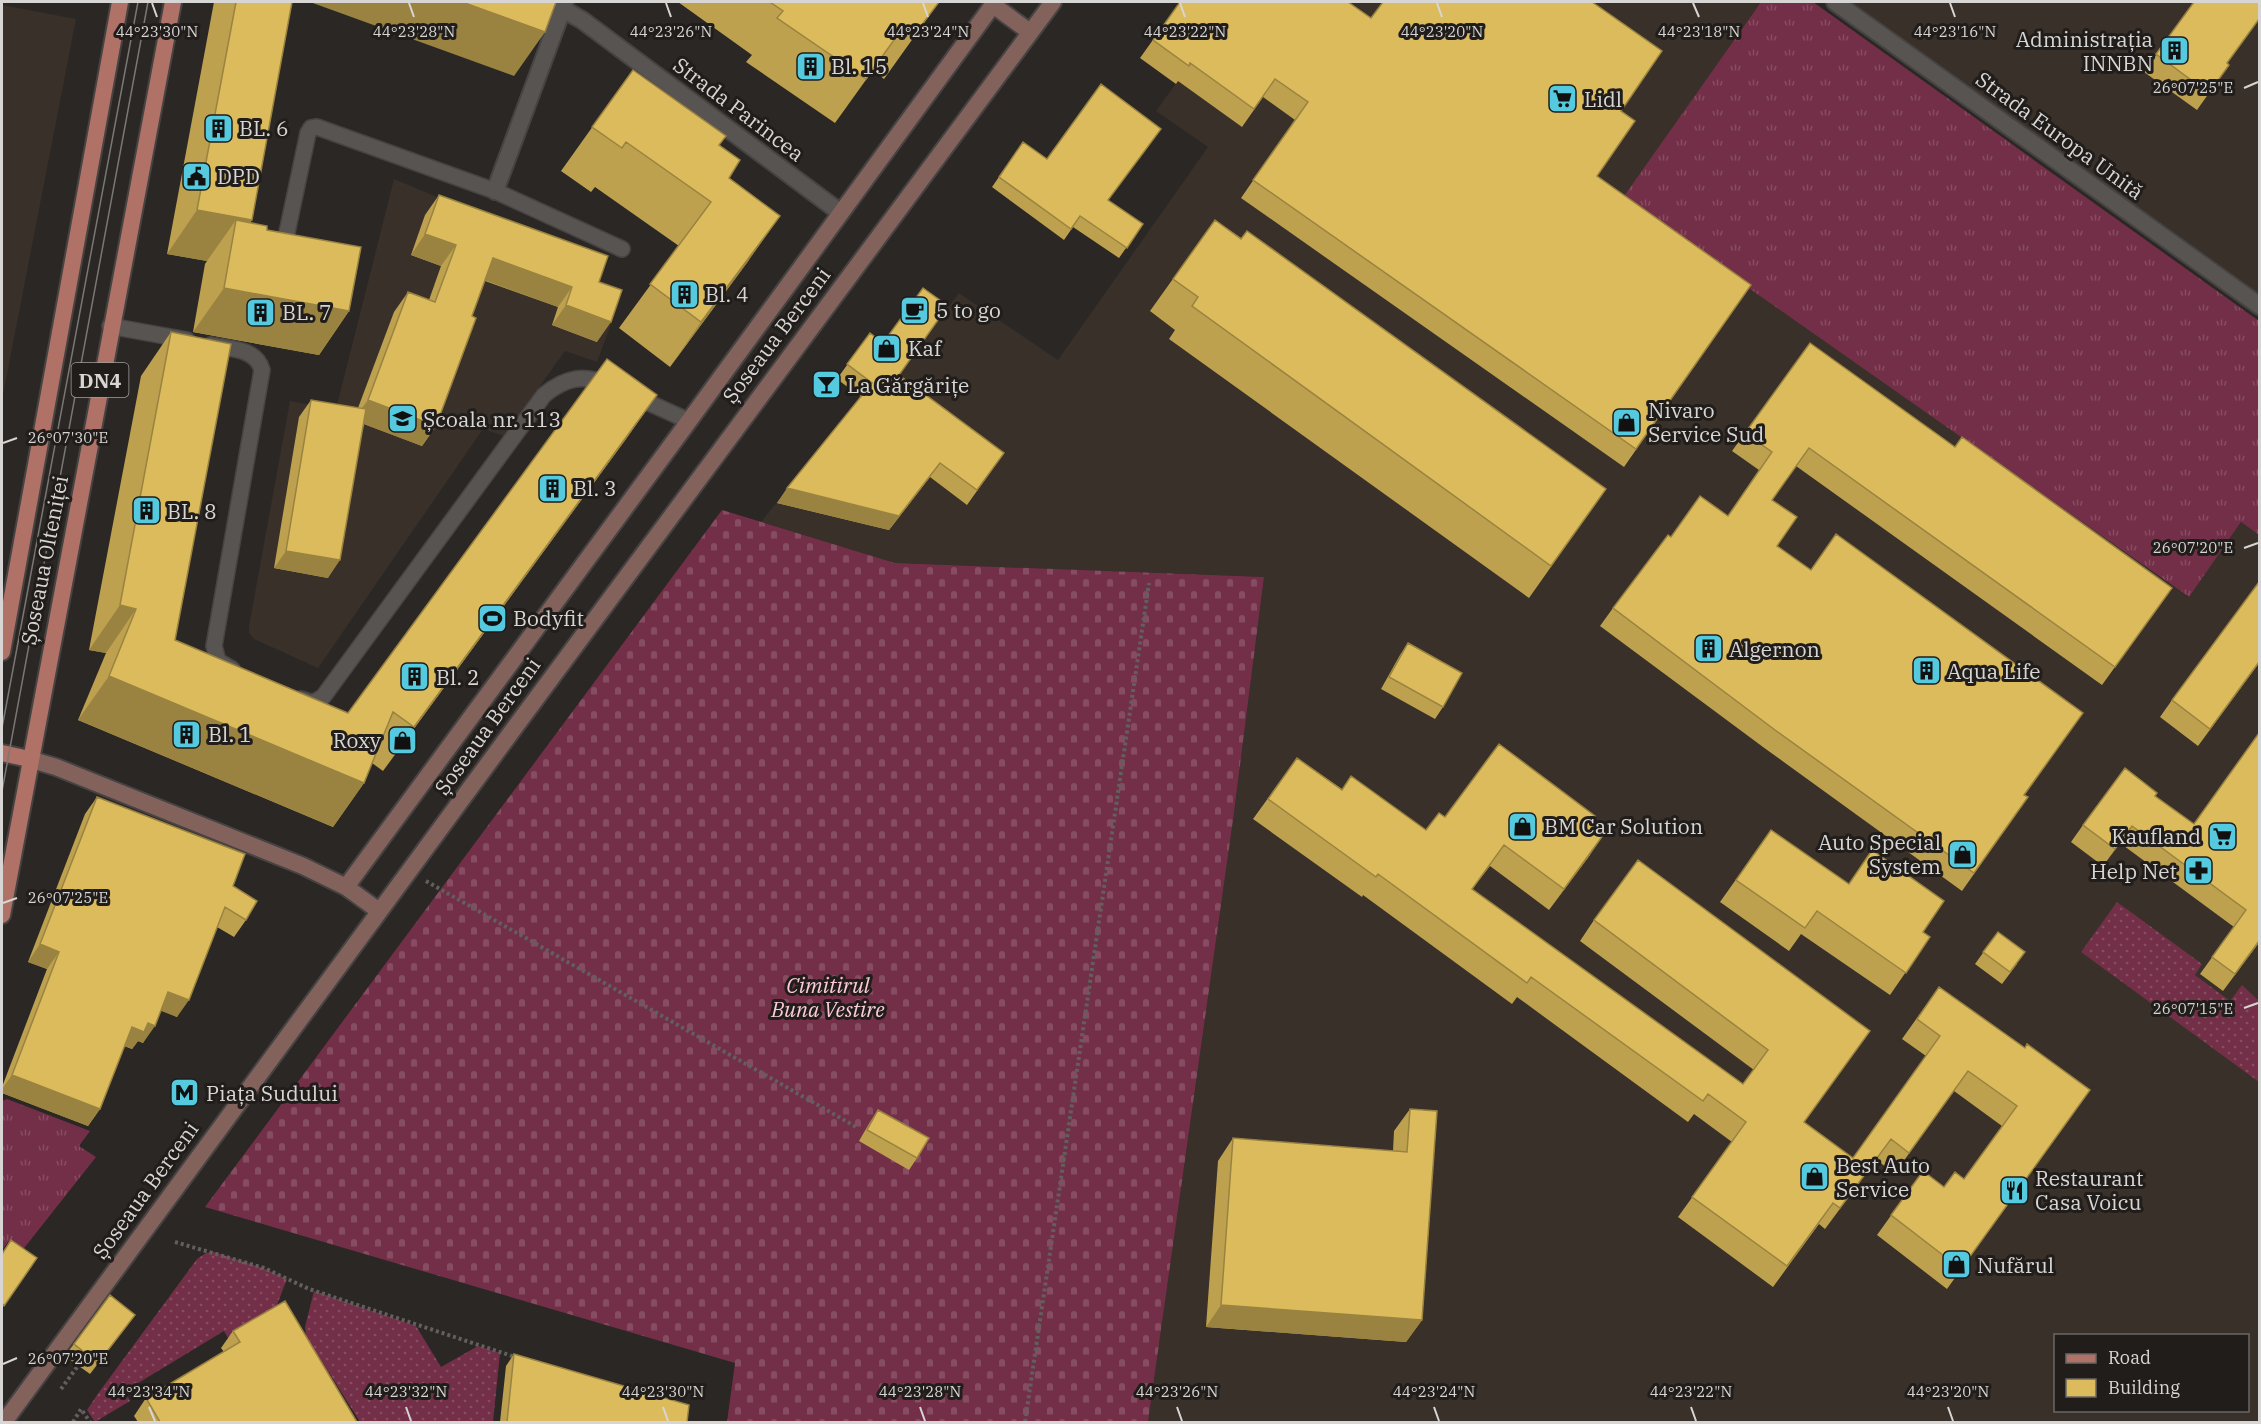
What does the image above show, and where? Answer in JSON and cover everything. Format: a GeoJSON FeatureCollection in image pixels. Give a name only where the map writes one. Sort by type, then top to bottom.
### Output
{"type":"FeatureCollection","features":[{"type":"Feature","properties":{"kind":"main road","name":"Șoseaua Olteniței"},"geometry":{"type":"LineString","coordinates":[[2,652],[120,2]]}},
{"type":"Feature","properties":{"kind":"main road","name":"Șoseaua Olteniței"},"geometry":{"type":"LineString","coordinates":[[2,915],[29,759],[173,2]]}},
{"type":"Feature","properties":{"kind":"main road","name":"Șoseaua Berceni"},"geometry":{"type":"LineString","coordinates":[[4,1422],[379,911],[1053,2]]}},
{"type":"Feature","properties":{"kind":"main road","name":"Șoseaua Berceni"},"geometry":{"type":"LineString","coordinates":[[346,887],[994,3]]}},
{"type":"Feature","properties":{"kind":"main road"},"geometry":{"type":"LineString","coordinates":[[994,3],[1030,32]]}},
{"type":"Feature","properties":{"kind":"main road"},"geometry":{"type":"LineString","coordinates":[[2,753],[56,767],[303,866],[346,887],[379,911]]}},
{"type":"Feature","properties":{"kind":"street","name":"Strada Europa Unită"},"geometry":{"type":"LineString","coordinates":[[1835,2],[2259,306]]}},
{"type":"Feature","properties":{"kind":"street","name":"Strada Parincea"},"geometry":{"type":"LineString","coordinates":[[559,4],[841,213]]}},
{"type":"Feature","properties":{"kind":"street"},"geometry":{"type":"LineString","coordinates":[[495,191],[559,4]]}},
{"type":"Feature","properties":{"kind":"lane"},"geometry":{"type":"LineString","coordinates":[[302,256],[286,250],[285,242],[308,133],[311,128],[317,127],[495,191],[622,249]]}},
{"type":"Feature","properties":{"kind":"lane"},"geometry":{"type":"LineString","coordinates":[[111,326],[246,352],[260,361],[262,378],[213,649],[220,663],[246,676]]}},
{"type":"Feature","properties":{"kind":"lane"},"geometry":{"type":"LineString","coordinates":[[286,693],[310,703],[321,699],[544,395],[554,387],[576,378],[588,378],[689,421]]}},
{"type":"Feature","properties":{"kind":"path"},"geometry":{"type":"LineString","coordinates":[[1025,1422],[1149,583]]}},
{"type":"Feature","properties":{"kind":"path"},"geometry":{"type":"LineString","coordinates":[[439,890],[858,1128]]}},
{"type":"Feature","properties":{"kind":"path"},"geometry":{"type":"LineString","coordinates":[[175,1242],[264,1268],[309,1289],[522,1359]]}},
{"type":"Feature","properties":{"kind":"path"},"geometry":{"type":"LineString","coordinates":[[61,1389],[85,1356]]}},
{"type":"Feature","properties":{"kind":"path"},"geometry":{"type":"LineString","coordinates":[[73,1422],[81,1408],[90,1422]]}},
{"type":"Feature","properties":{"kind":"shaded area"},"geometry":{"type":"Polygon","coordinates":[[[1255,2],[1761,2],[1627,193],[2188,597],[2241,522],[2259,535],[2259,1422],[1148,1422],[1233,820],[1264,577],[895,563],[761,522],[861,397],[938,320],[959,293],[1058,360],[1208,147],[1156,111],[1208,39],[1255,2]]]}},
{"type":"Feature","properties":{"kind":"shaded area"},"geometry":{"type":"Polygon","coordinates":[[[1852,2],[2259,2],[2259,293],[1852,2]]]}},
{"type":"Feature","properties":{"kind":"shaded area"},"geometry":{"type":"Polygon","coordinates":[[[2,5],[76,19],[2,400],[2,5]]]}},
{"type":"Feature","properties":{"kind":"shaded area","name":"Școala nr. 113"},"geometry":{"type":"Polygon","coordinates":[[[394,179],[604,267],[597,291],[620,300],[597,362],[565,351],[504,436],[483,429],[318,668],[254,639],[249,633],[249,626],[290,401],[336,409],[394,179]]]}},
{"type":"Feature","properties":{"kind":"green space"},"geometry":{"type":"Polygon","coordinates":[[[1761,2],[1813,2],[2259,321],[2259,535],[2241,522],[2189,597],[1622,199],[1761,2]]]}},
{"type":"Feature","properties":{"kind":"green space","name":"Cimitirul Buna Vestire"},"geometry":{"type":"Polygon","coordinates":[[[722,510],[895,563],[1264,577],[1233,820],[1148,1422],[727,1422],[735,1363],[205,1207],[722,510]]]}},
{"type":"Feature","properties":{"kind":"green space"},"geometry":{"type":"Polygon","coordinates":[[[2117,902],[2202,964],[2195,975],[2230,1001],[2242,985],[2260,1002],[2259,1082],[2081,952],[2117,902]]]}},
{"type":"Feature","properties":{"kind":"green space"},"geometry":{"type":"Polygon","coordinates":[[[7,1099],[90,1131],[79,1146],[96,1157],[21,1252],[8,1242],[2,1250],[2,1101],[7,1099]]]}},
{"type":"Feature","properties":{"kind":"green space"},"geometry":{"type":"Polygon","coordinates":[[[214,1252],[263,1268],[287,1279],[275,1310],[228,1338],[224,1331],[125,1391],[130,1401],[95,1422],[87,1410],[97,1395],[197,1259],[206,1253],[214,1252]]]}},
{"type":"Feature","properties":{"kind":"green space"},"geometry":{"type":"Polygon","coordinates":[[[314,1291],[416,1326],[441,1367],[478,1346],[500,1353],[493,1422],[360,1422],[306,1336],[305,1327],[314,1291]]]}},
{"type":"Feature","properties":{"kind":"building"},"geometry":{"type":"Polygon","coordinates":[[[236,2],[292,2],[252,220],[197,210],[236,2]]]}},
{"type":"Feature","properties":{"kind":"building"},"geometry":{"type":"Polygon","coordinates":[[[462,2],[556,2],[545,32],[462,2]]]}},
{"type":"Feature","properties":{"kind":"building"},"geometry":{"type":"Polygon","coordinates":[[[770,2],[939,2],[915,34],[904,26],[866,79],[777,18],[783,11],[770,2]]]}},
{"type":"Feature","properties":{"kind":"building"},"geometry":{"type":"Polygon","coordinates":[[[1180,2],[1348,2],[1371,18],[1383,2],[1592,2],[1662,51],[1621,111],[1635,121],[1597,176],[1751,285],[1636,449],[1253,180],[1308,102],[1275,79],[1254,109],[1190,63],[1189,66],[1153,40],[1180,2]]]}},
{"type":"Feature","properties":{"kind":"building","name":"Administrația INNBN"},"geometry":{"type":"Polygon","coordinates":[[[2194,2],[2259,2],[2259,19],[2227,63],[2229,65],[2209,93],[2156,54],[2194,2]]]}},
{"type":"Feature","properties":{"kind":"building"},"geometry":{"type":"Polygon","coordinates":[[[633,70],[726,136],[719,145],[740,160],[729,178],[780,216],[701,322],[650,284],[711,202],[626,142],[622,148],[592,127],[633,70]]]}},
{"type":"Feature","properties":{"kind":"building"},"geometry":{"type":"Polygon","coordinates":[[[1101,84],[1161,129],[1108,200],[1143,224],[1127,248],[1080,216],[1071,229],[999,177],[1023,142],[1047,159],[1101,84]]]}},
{"type":"Feature","properties":{"kind":"building"},"geometry":{"type":"Polygon","coordinates":[[[439,195],[608,256],[599,282],[622,290],[611,322],[566,305],[572,287],[493,258],[472,316],[476,318],[436,426],[368,400],[408,292],[435,302],[456,245],[425,234],[439,195]]]}},
{"type":"Feature","properties":{"kind":"building"},"geometry":{"type":"Polygon","coordinates":[[[236,220],[267,226],[267,230],[361,247],[349,311],[224,288],[236,220]]]}},
{"type":"Feature","properties":{"kind":"building"},"geometry":{"type":"Polygon","coordinates":[[[1215,220],[1241,239],[1247,231],[1606,489],[1551,566],[1192,306],[1198,297],[1173,279],[1215,220]]]}},
{"type":"Feature","properties":{"kind":"building"},"geometry":{"type":"Polygon","coordinates":[[[923,288],[948,306],[899,375],[1004,453],[977,490],[940,463],[899,516],[787,488],[872,383],[847,364],[870,333],[883,343],[923,288]]]}},
{"type":"Feature","properties":{"kind":"building"},"geometry":{"type":"Polygon","coordinates":[[[171,332],[231,344],[175,640],[348,713],[607,359],[657,395],[414,727],[393,712],[364,783],[109,676],[136,609],[120,605],[171,332]]]}},
{"type":"Feature","properties":{"kind":"building"},"geometry":{"type":"Polygon","coordinates":[[[1810,343],[1955,447],[1962,437],[2172,588],[2115,667],[1809,448],[1772,500],[1797,517],[1777,546],[1811,570],[1836,534],[2083,713],[2024,795],[2028,797],[1974,873],[1775,730],[1613,608],[1668,535],[1671,537],[1700,496],[1728,516],[1772,452],[1745,433],[1810,343]]]}},
{"type":"Feature","properties":{"kind":"building"},"geometry":{"type":"Polygon","coordinates":[[[311,400],[366,409],[340,560],[286,551],[311,400]]]}},
{"type":"Feature","properties":{"kind":"building"},"geometry":{"type":"Polygon","coordinates":[[[2259,582],[2259,662],[2210,729],[2172,700],[2259,582]]]}},
{"type":"Feature","properties":{"kind":"building"},"geometry":{"type":"Polygon","coordinates":[[[1408,643],[1462,673],[1443,707],[1389,677],[1408,643]]]}},
{"type":"Feature","properties":{"kind":"building","name":"Kaufland"},"geometry":{"type":"Polygon","coordinates":[[[2259,733],[2259,941],[2235,974],[2212,957],[2246,910],[2132,826],[2115,849],[2083,825],[2125,768],[2157,793],[2155,796],[2194,824],[2259,733]]]}},
{"type":"Feature","properties":{"kind":"building"},"geometry":{"type":"Polygon","coordinates":[[[1499,744],[1595,816],[1590,824],[1604,834],[1564,889],[1504,845],[1472,889],[1743,1084],[1768,1050],[1594,920],[1638,860],[1870,1031],[1804,1122],[1853,1158],[1940,1036],[1917,1019],[1939,987],[2025,1048],[2027,1044],[2090,1090],[1961,1269],[1891,1215],[1923,1171],[1944,1187],[1955,1172],[1964,1179],[2017,1106],[1968,1071],[1909,1153],[1891,1139],[1840,1208],[1833,1203],[1787,1266],[1692,1197],[1746,1122],[1708,1094],[1703,1101],[1531,977],[1527,983],[1378,874],[1376,877],[1268,799],[1297,758],[1342,790],[1351,776],[1426,830],[1439,813],[1445,817],[1499,744]]]}},
{"type":"Feature","properties":{"kind":"building"},"geometry":{"type":"Polygon","coordinates":[[[97,797],[245,854],[233,886],[257,901],[246,920],[225,907],[189,1000],[168,992],[155,1026],[148,1023],[144,1032],[132,1027],[100,1109],[12,1075],[59,952],[40,944],[97,797]]]}},
{"type":"Feature","properties":{"kind":"building"},"geometry":{"type":"Polygon","coordinates":[[[1771,830],[1849,884],[1872,850],[1944,901],[1923,932],[1930,937],[1906,973],[1817,911],[1805,928],[1736,880],[1771,830]]]}},
{"type":"Feature","properties":{"kind":"building"},"geometry":{"type":"Polygon","coordinates":[[[1998,932],[2025,952],[2010,972],[1983,952],[1998,932]]]}},
{"type":"Feature","properties":{"kind":"building"},"geometry":{"type":"Polygon","coordinates":[[[1410,1109],[1437,1111],[1422,1320],[1221,1305],[1233,1138],[1407,1152],[1410,1109]]]}},
{"type":"Feature","properties":{"kind":"building"},"geometry":{"type":"Polygon","coordinates":[[[878,1110],[929,1138],[917,1158],[867,1130],[878,1110]]]}},
{"type":"Feature","properties":{"kind":"building"},"geometry":{"type":"Polygon","coordinates":[[[11,1240],[37,1258],[4,1306],[2,1303],[2,1254],[11,1240]]]}},
{"type":"Feature","properties":{"kind":"building"},"geometry":{"type":"Polygon","coordinates":[[[110,1295],[135,1315],[98,1363],[74,1344],[110,1295]]]}},
{"type":"Feature","properties":{"kind":"building"},"geometry":{"type":"Polygon","coordinates":[[[285,1301],[357,1422],[160,1422],[146,1398],[240,1342],[233,1331],[285,1301]]]}},
{"type":"Feature","properties":{"kind":"building"},"geometry":{"type":"Polygon","coordinates":[[[514,1354],[689,1405],[687,1422],[507,1422],[514,1354]]]}},
{"type":"Feature","properties":{"kind":"tram line"},"geometry":{"type":"LineString","coordinates":[[2,728],[138,2]]}},
{"type":"Feature","properties":{"kind":"tram line"},"geometry":{"type":"LineString","coordinates":[[2,791],[148,2]]}},
{"type":"Feature","properties":{"kind":"place","name":"Administrația INNBN"},"geometry":{"type":"Point","coordinates":[2174,51]}},
{"type":"Feature","properties":{"kind":"place","name":"Bl. 15"},"geometry":{"type":"Point","coordinates":[810,66]}},
{"type":"Feature","properties":{"kind":"place","name":"Lidl"},"geometry":{"type":"Point","coordinates":[1563,99]}},
{"type":"Feature","properties":{"kind":"place","name":"BL. 6"},"geometry":{"type":"Point","coordinates":[218,128]}},
{"type":"Feature","properties":{"kind":"place","name":"DPD"},"geometry":{"type":"Point","coordinates":[196,176]}},
{"type":"Feature","properties":{"kind":"place","name":"Bl. 4"},"geometry":{"type":"Point","coordinates":[684,294]}},
{"type":"Feature","properties":{"kind":"place","name":"5 to go"},"geometry":{"type":"Point","coordinates":[915,310]}},
{"type":"Feature","properties":{"kind":"place","name":"BL. 7"},"geometry":{"type":"Point","coordinates":[261,312]}},
{"type":"Feature","properties":{"kind":"place","name":"Kaf"},"geometry":{"type":"Point","coordinates":[887,348]}},
{"type":"Feature","properties":{"kind":"place","name":"La Gărgărițe"},"geometry":{"type":"Point","coordinates":[826,385]}},
{"type":"Feature","properties":{"kind":"place","name":"Școala nr. 113"},"geometry":{"type":"Point","coordinates":[402,419]}},
{"type":"Feature","properties":{"kind":"place","name":"Nivaro Service Sud"},"geometry":{"type":"Point","coordinates":[1627,422]}},
{"type":"Feature","properties":{"kind":"place","name":"Bl. 3"},"geometry":{"type":"Point","coordinates":[552,488]}},
{"type":"Feature","properties":{"kind":"place","name":"BL. 8"},"geometry":{"type":"Point","coordinates":[146,511]}},
{"type":"Feature","properties":{"kind":"place","name":"Bodyfit"},"geometry":{"type":"Point","coordinates":[492,618]}},
{"type":"Feature","properties":{"kind":"place","name":"Algernon"},"geometry":{"type":"Point","coordinates":[1708,649]}},
{"type":"Feature","properties":{"kind":"place","name":"Aqua Life"},"geometry":{"type":"Point","coordinates":[1926,671]}},
{"type":"Feature","properties":{"kind":"place","name":"Bl. 2"},"geometry":{"type":"Point","coordinates":[415,677]}},
{"type":"Feature","properties":{"kind":"place","name":"Bl. 1"},"geometry":{"type":"Point","coordinates":[187,734]}},
{"type":"Feature","properties":{"kind":"place","name":"Roxy"},"geometry":{"type":"Point","coordinates":[402,740]}},
{"type":"Feature","properties":{"kind":"place","name":"BM Car Solution"},"geometry":{"type":"Point","coordinates":[1523,826]}},
{"type":"Feature","properties":{"kind":"place","name":"Kaufland"},"geometry":{"type":"Point","coordinates":[2222,836]}},
{"type":"Feature","properties":{"kind":"place","name":"Auto Special System"},"geometry":{"type":"Point","coordinates":[1962,854]}},
{"type":"Feature","properties":{"kind":"place","name":"Help Net"},"geometry":{"type":"Point","coordinates":[2198,871]}},
{"type":"Feature","properties":{"kind":"place","name":"Piața Sudului"},"geometry":{"type":"Point","coordinates":[185,1093]}},
{"type":"Feature","properties":{"kind":"place","name":"Best Auto Service"},"geometry":{"type":"Point","coordinates":[1815,1177]}},
{"type":"Feature","properties":{"kind":"place","name":"Restaurant Casa Voicu"},"geometry":{"type":"Point","coordinates":[2014,1190]}},
{"type":"Feature","properties":{"kind":"place","name":"Nufărul"},"geometry":{"type":"Point","coordinates":[1956,1265]}}]}
